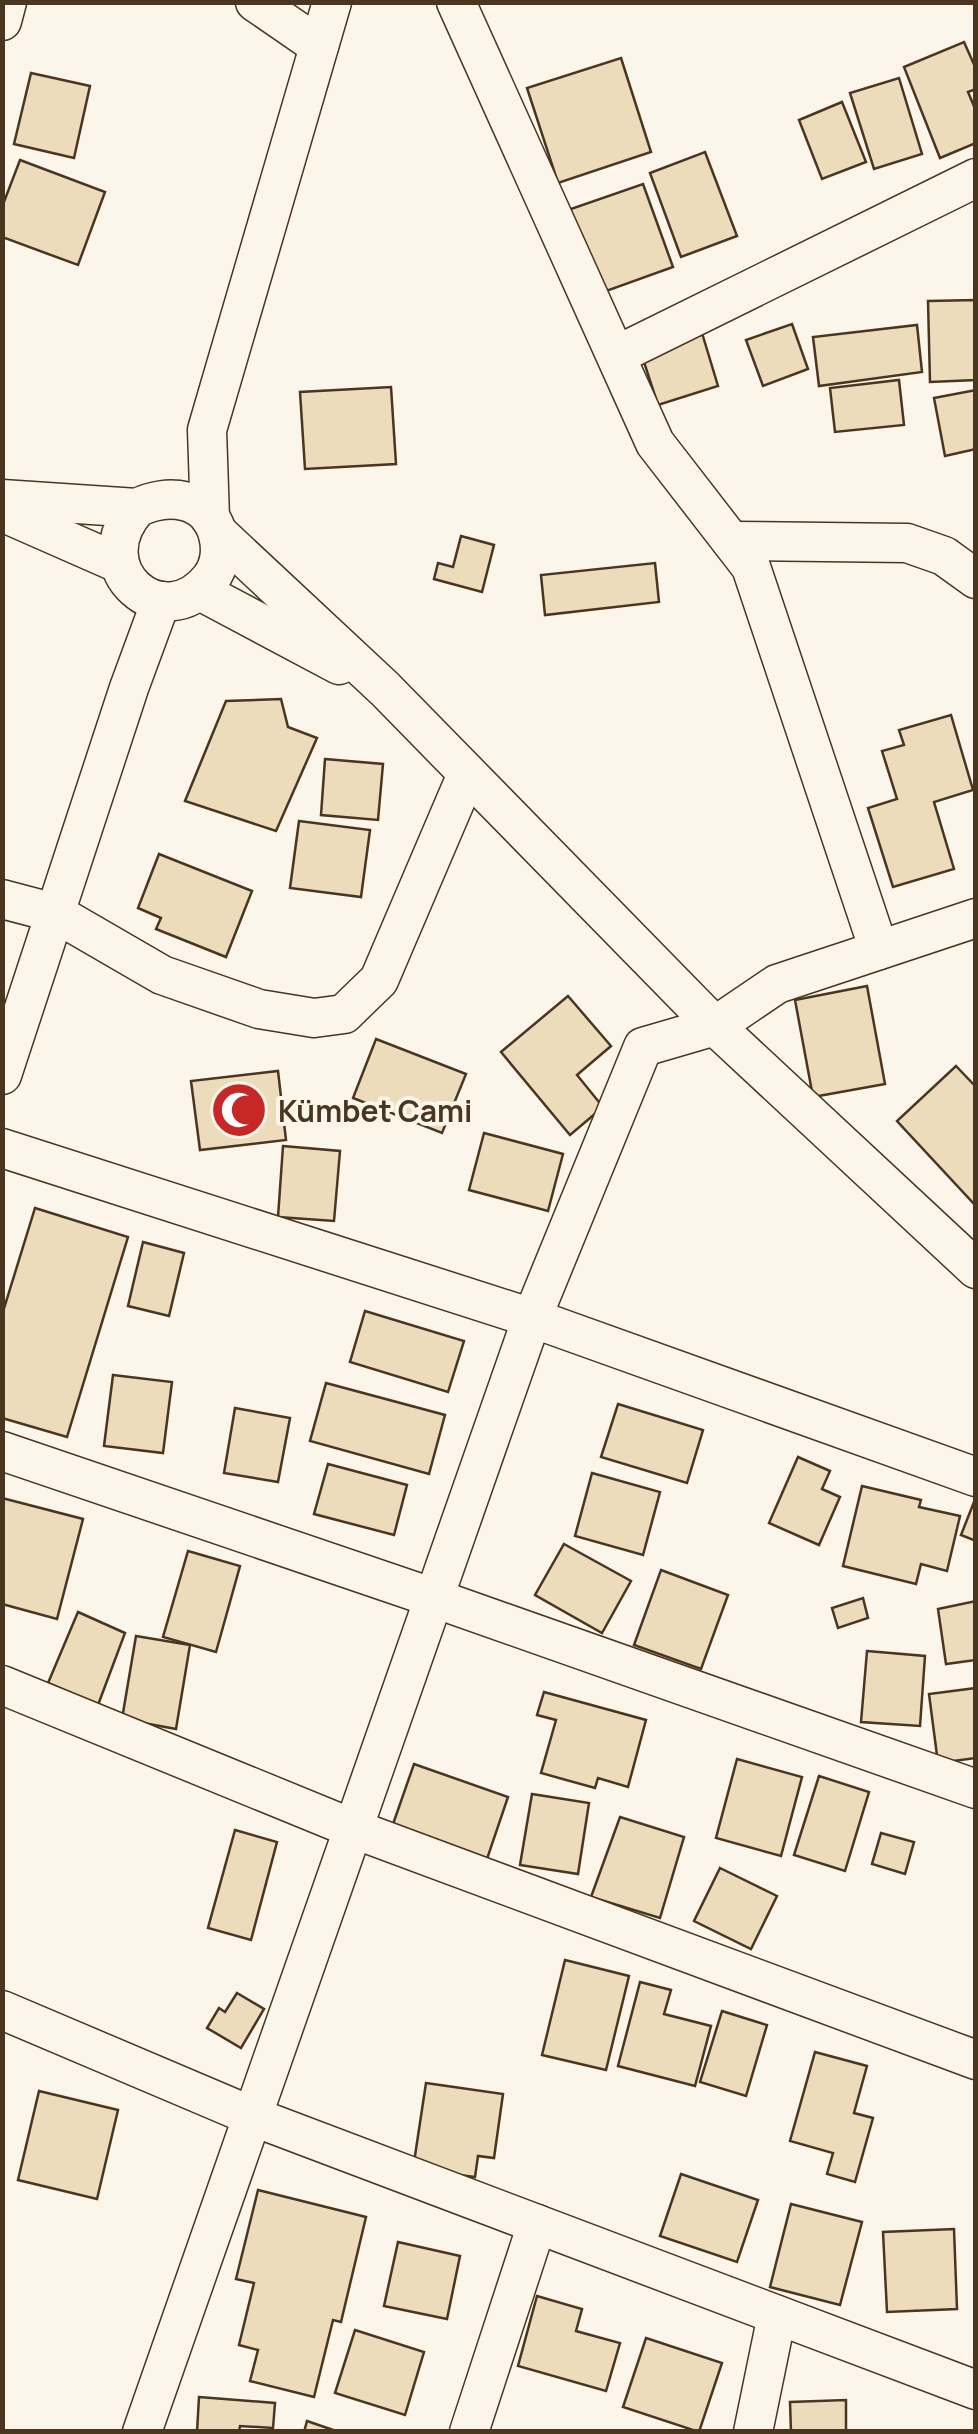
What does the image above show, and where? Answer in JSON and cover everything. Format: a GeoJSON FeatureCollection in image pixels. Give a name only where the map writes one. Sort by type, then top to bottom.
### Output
{"type":"FeatureCollection","features":[{"type":"Feature","properties":{"kind":"street"},"geometry":{"type":"LineString","coordinates":[[2,21],[6,2]]}},
{"type":"Feature","properties":{"kind":"street"},"geometry":{"type":"LineString","coordinates":[[255,2],[319,46]]}},
{"type":"Feature","properties":{"kind":"street"},"geometry":{"type":"LineString","coordinates":[[2,512],[122,572],[142,595],[161,602],[182,600],[200,591],[214,575],[220,554],[207,430],[332,2]]}},
{"type":"Feature","properties":{"kind":"street"},"geometry":{"type":"LineString","coordinates":[[456,2],[655,443],[751,567],[879,950]]}},
{"type":"Feature","properties":{"kind":"street"},"geometry":{"type":"LineString","coordinates":[[618,355],[976,178]]}},
{"type":"Feature","properties":{"kind":"street"},"geometry":{"type":"LineString","coordinates":[[129,688],[117,543],[123,523],[146,503],[207,430]]}},
{"type":"Feature","properties":{"kind":"street"},"geometry":{"type":"LineString","coordinates":[[2,499],[146,503],[176,498],[194,504],[384,690],[715,1026],[976,1269]]}},
{"type":"Feature","properties":{"kind":"street"},"geometry":{"type":"LineString","coordinates":[[731,541],[907,543],[944,556],[976,580]]}},
{"type":"Feature","properties":{"kind":"street"},"geometry":{"type":"LineString","coordinates":[[200,591],[384,690]]}},
{"type":"Feature","properties":{"kind":"street"},"geometry":{"type":"LineString","coordinates":[[2,1074],[161,602]]}},
{"type":"Feature","properties":{"kind":"street"},"geometry":{"type":"LineString","coordinates":[[2,899],[56,913],[162,975],[260,1009],[314,1018],[344,1014],[379,980],[467,774]]}},
{"type":"Feature","properties":{"kind":"street"},"geometry":{"type":"LineString","coordinates":[[142,2432],[532,1318],[643,1046],[715,1026],[777,984],[976,918]]}},
{"type":"Feature","properties":{"kind":"street"},"geometry":{"type":"LineString","coordinates":[[2,1148],[532,1318],[976,1477]]}},
{"type":"Feature","properties":{"kind":"street"},"geometry":{"type":"LineString","coordinates":[[2,1452],[434,1598],[976,1790]]}},
{"type":"Feature","properties":{"kind":"street"},"geometry":{"type":"LineString","coordinates":[[2,1686],[354,1829],[976,2060]]}},
{"type":"Feature","properties":{"kind":"street"},"geometry":{"type":"LineString","coordinates":[[2,2010],[254,2116],[976,2390]]}},
{"type":"Feature","properties":{"kind":"street"},"geometry":{"type":"LineString","coordinates":[[469,2432],[537,2224]]}},
{"type":"Feature","properties":{"kind":"street"},"geometry":{"type":"LineString","coordinates":[[752,2432],[777,2315]]}},
{"type":"Feature","properties":{"kind":"building"},"geometry":{"type":"Polygon","coordinates":[[[964,42],[976,69],[976,89],[968,92],[976,111],[976,143],[940,158],[904,67],[964,42]]]}},
{"type":"Feature","properties":{"kind":"building"},"geometry":{"type":"Polygon","coordinates":[[[621,58],[651,152],[558,183],[527,88],[621,58]]]}},
{"type":"Feature","properties":{"kind":"building"},"geometry":{"type":"Polygon","coordinates":[[[31,73],[90,86],[74,158],[14,144],[31,73]]]}},
{"type":"Feature","properties":{"kind":"building"},"geometry":{"type":"Polygon","coordinates":[[[899,78],[922,154],[874,169],[850,93],[899,78]]]}},
{"type":"Feature","properties":{"kind":"building"},"geometry":{"type":"Polygon","coordinates":[[[842,102],[866,162],[822,179],[799,120],[842,102]]]}},
{"type":"Feature","properties":{"kind":"building"},"geometry":{"type":"Polygon","coordinates":[[[705,152],[737,236],[681,257],[650,173],[705,152]]]}},
{"type":"Feature","properties":{"kind":"building"},"geometry":{"type":"Polygon","coordinates":[[[20,160],[105,192],[78,265],[2,237],[2,207],[20,160]]]}},
{"type":"Feature","properties":{"kind":"building"},"geometry":{"type":"Polygon","coordinates":[[[643,184],[673,267],[598,294],[568,210],[643,184]]]}},
{"type":"Feature","properties":{"kind":"building"},"geometry":{"type":"Polygon","coordinates":[[[976,300],[976,380],[930,382],[928,301],[976,300]]]}},
{"type":"Feature","properties":{"kind":"building"},"geometry":{"type":"Polygon","coordinates":[[[792,324],[808,369],[763,386],[746,340],[792,324]]]}},
{"type":"Feature","properties":{"kind":"building"},"geometry":{"type":"Polygon","coordinates":[[[917,325],[922,372],[819,386],[813,337],[917,325]]]}},
{"type":"Feature","properties":{"kind":"building"},"geometry":{"type":"Polygon","coordinates":[[[702,333],[718,386],[658,405],[641,353],[702,333]]]}},
{"type":"Feature","properties":{"kind":"building"},"geometry":{"type":"Polygon","coordinates":[[[899,380],[904,425],[835,432],[830,388],[899,380]]]}},
{"type":"Feature","properties":{"kind":"building"},"geometry":{"type":"Polygon","coordinates":[[[391,387],[396,464],[305,469],[300,392],[391,387]]]}},
{"type":"Feature","properties":{"kind":"building"},"geometry":{"type":"Polygon","coordinates":[[[976,390],[976,449],[945,456],[934,398],[976,390]]]}},
{"type":"Feature","properties":{"kind":"building"},"geometry":{"type":"Polygon","coordinates":[[[461,536],[494,545],[482,592],[434,579],[438,563],[453,567],[461,536]]]}},
{"type":"Feature","properties":{"kind":"building"},"geometry":{"type":"Polygon","coordinates":[[[655,563],[659,602],[545,615],[541,575],[655,563]]]}},
{"type":"Feature","properties":{"kind":"building"},"geometry":{"type":"Polygon","coordinates":[[[281,699],[288,727],[317,738],[276,831],[185,801],[226,701],[281,699]]]}},
{"type":"Feature","properties":{"kind":"building"},"geometry":{"type":"Polygon","coordinates":[[[951,715],[973,790],[934,802],[954,869],[893,887],[868,808],[897,799],[882,751],[904,745],[899,730],[951,715]]]}},
{"type":"Feature","properties":{"kind":"building"},"geometry":{"type":"Polygon","coordinates":[[[325,759],[383,764],[378,820],[321,815],[325,759]]]}},
{"type":"Feature","properties":{"kind":"building"},"geometry":{"type":"Polygon","coordinates":[[[299,821],[370,830],[361,897],[290,888],[299,821]]]}},
{"type":"Feature","properties":{"kind":"building"},"geometry":{"type":"Polygon","coordinates":[[[159,854],[252,891],[226,957],[156,929],[161,918],[138,908],[159,854]]]}},
{"type":"Feature","properties":{"kind":"building"},"geometry":{"type":"Polygon","coordinates":[[[867,986],[885,1084],[813,1097],[795,1000],[867,986]]]}},
{"type":"Feature","properties":{"kind":"building"},"geometry":{"type":"Polygon","coordinates":[[[568,996],[611,1046],[577,1075],[603,1107],[570,1135],[501,1052],[568,996]]]}},
{"type":"Feature","properties":{"kind":"building"},"geometry":{"type":"Polygon","coordinates":[[[376,1039],[466,1074],[442,1133],[353,1098],[376,1039]]]}},
{"type":"Feature","properties":{"kind":"building"},"geometry":{"type":"Polygon","coordinates":[[[956,1066],[976,1087],[976,1206],[897,1121],[956,1066]]]}},
{"type":"Feature","properties":{"kind":"building","name":"Kümbet Cami"},"geometry":{"type":"Polygon","coordinates":[[[278,1071],[286,1140],[200,1150],[191,1081],[278,1071]]]}},
{"type":"Feature","properties":{"kind":"building"},"geometry":{"type":"Polygon","coordinates":[[[484,1133],[563,1154],[548,1211],[469,1190],[484,1133]]]}},
{"type":"Feature","properties":{"kind":"building"},"geometry":{"type":"Polygon","coordinates":[[[283,1146],[340,1151],[334,1221],[278,1217],[283,1146]]]}},
{"type":"Feature","properties":{"kind":"building"},"geometry":{"type":"Polygon","coordinates":[[[35,1208],[128,1237],[67,1437],[2,1418],[2,1315],[35,1208]]]}},
{"type":"Feature","properties":{"kind":"building"},"geometry":{"type":"Polygon","coordinates":[[[143,1242],[184,1253],[169,1316],[128,1306],[143,1242]]]}},
{"type":"Feature","properties":{"kind":"building"},"geometry":{"type":"Polygon","coordinates":[[[365,1311],[464,1341],[448,1392],[350,1362],[365,1311]]]}},
{"type":"Feature","properties":{"kind":"building"},"geometry":{"type":"Polygon","coordinates":[[[113,1375],[172,1382],[163,1453],[104,1446],[113,1375]]]}},
{"type":"Feature","properties":{"kind":"building"},"geometry":{"type":"Polygon","coordinates":[[[326,1383],[445,1415],[429,1474],[310,1441],[326,1383]]]}},
{"type":"Feature","properties":{"kind":"building"},"geometry":{"type":"Polygon","coordinates":[[[618,1404],[703,1430],[687,1483],[601,1457],[618,1404]]]}},
{"type":"Feature","properties":{"kind":"building"},"geometry":{"type":"Polygon","coordinates":[[[235,1408],[290,1418],[278,1482],[224,1473],[235,1408]]]}},
{"type":"Feature","properties":{"kind":"building"},"geometry":{"type":"Polygon","coordinates":[[[798,1457],[830,1471],[822,1489],[840,1497],[819,1545],[769,1523],[798,1457]]]}},
{"type":"Feature","properties":{"kind":"building"},"geometry":{"type":"Polygon","coordinates":[[[328,1464],[407,1485],[394,1535],[314,1514],[328,1464]]]}},
{"type":"Feature","properties":{"kind":"building"},"geometry":{"type":"Polygon","coordinates":[[[592,1473],[660,1492],[643,1555],[575,1536],[592,1473]]]}},
{"type":"Feature","properties":{"kind":"building"},"geometry":{"type":"Polygon","coordinates":[[[862,1486],[921,1500],[919,1507],[960,1516],[947,1571],[921,1564],[916,1584],[843,1566],[862,1486]]]}},
{"type":"Feature","properties":{"kind":"building"},"geometry":{"type":"Polygon","coordinates":[[[2,1498],[83,1519],[57,1619],[2,1604],[2,1498]]]}},
{"type":"Feature","properties":{"kind":"building"},"geometry":{"type":"Polygon","coordinates":[[[976,1502],[976,1541],[961,1535],[976,1502]]]}},
{"type":"Feature","properties":{"kind":"building"},"geometry":{"type":"Polygon","coordinates":[[[564,1544],[631,1581],[602,1633],[535,1595],[564,1544]]]}},
{"type":"Feature","properties":{"kind":"building"},"geometry":{"type":"Polygon","coordinates":[[[188,1551],[240,1566],[216,1652],[163,1637],[188,1551]]]}},
{"type":"Feature","properties":{"kind":"building"},"geometry":{"type":"Polygon","coordinates":[[[661,1570],[728,1595],[701,1669],[634,1645],[661,1570]]]}},
{"type":"Feature","properties":{"kind":"building"},"geometry":{"type":"Polygon","coordinates":[[[863,1598],[868,1618],[838,1628],[832,1608],[863,1598]]]}},
{"type":"Feature","properties":{"kind":"building"},"geometry":{"type":"Polygon","coordinates":[[[976,1601],[976,1660],[946,1664],[938,1609],[976,1601]]]}},
{"type":"Feature","properties":{"kind":"building"},"geometry":{"type":"Polygon","coordinates":[[[78,1612],[125,1633],[98,1705],[48,1683],[78,1612]]]}},
{"type":"Feature","properties":{"kind":"building"},"geometry":{"type":"Polygon","coordinates":[[[136,1636],[190,1645],[176,1729],[122,1719],[136,1636]]]}},
{"type":"Feature","properties":{"kind":"building"},"geometry":{"type":"Polygon","coordinates":[[[867,1651],[925,1656],[920,1726],[861,1722],[867,1651]]]}},
{"type":"Feature","properties":{"kind":"building"},"geometry":{"type":"Polygon","coordinates":[[[976,1688],[976,1758],[938,1763],[929,1694],[976,1688]]]}},
{"type":"Feature","properties":{"kind":"building"},"geometry":{"type":"Polygon","coordinates":[[[544,1692],[646,1720],[628,1787],[598,1778],[595,1788],[541,1773],[556,1720],[537,1715],[544,1692]]]}},
{"type":"Feature","properties":{"kind":"building"},"geometry":{"type":"Polygon","coordinates":[[[737,1759],[802,1777],[781,1856],[716,1838],[737,1759]]]}},
{"type":"Feature","properties":{"kind":"building"},"geometry":{"type":"Polygon","coordinates":[[[414,1764],[508,1797],[487,1859],[392,1827],[414,1764]]]}},
{"type":"Feature","properties":{"kind":"building"},"geometry":{"type":"Polygon","coordinates":[[[819,1776],[869,1792],[845,1871],[794,1855],[819,1776]]]}},
{"type":"Feature","properties":{"kind":"building"},"geometry":{"type":"Polygon","coordinates":[[[532,1794],[589,1803],[578,1874],[520,1865],[532,1794]]]}},
{"type":"Feature","properties":{"kind":"building"},"geometry":{"type":"Polygon","coordinates":[[[620,1817],[684,1837],[660,1918],[591,1897],[620,1817]]]}},
{"type":"Feature","properties":{"kind":"building"},"geometry":{"type":"Polygon","coordinates":[[[235,1830],[277,1842],[251,1940],[208,1928],[235,1830]]]}},
{"type":"Feature","properties":{"kind":"building"},"geometry":{"type":"Polygon","coordinates":[[[881,1833],[914,1842],[905,1874],[872,1864],[881,1833]]]}},
{"type":"Feature","properties":{"kind":"building"},"geometry":{"type":"Polygon","coordinates":[[[720,1868],[777,1896],[751,1949],[694,1921],[720,1868]]]}},
{"type":"Feature","properties":{"kind":"building"},"geometry":{"type":"Polygon","coordinates":[[[565,1960],[629,1976],[606,2070],[542,2055],[565,1960]]]}},
{"type":"Feature","properties":{"kind":"building"},"geometry":{"type":"Polygon","coordinates":[[[640,1982],[671,1990],[664,2014],[711,2026],[695,2086],[618,2066],[640,1982]]]}},
{"type":"Feature","properties":{"kind":"building"},"geometry":{"type":"Polygon","coordinates":[[[237,1993],[264,2009],[241,2048],[207,2028],[219,2008],[225,2012],[237,1993]]]}},
{"type":"Feature","properties":{"kind":"building"},"geometry":{"type":"Polygon","coordinates":[[[722,2011],[767,2025],[746,2096],[700,2082],[722,2011]]]}},
{"type":"Feature","properties":{"kind":"building"},"geometry":{"type":"Polygon","coordinates":[[[815,2052],[867,2066],[854,2113],[873,2118],[855,2182],[827,2174],[833,2153],[790,2141],[815,2052]]]}},
{"type":"Feature","properties":{"kind":"building"},"geometry":{"type":"Polygon","coordinates":[[[426,2083],[503,2094],[494,2158],[478,2156],[475,2177],[413,2169],[426,2083]]]}},
{"type":"Feature","properties":{"kind":"building"},"geometry":{"type":"Polygon","coordinates":[[[39,2091],[118,2110],[97,2199],[18,2180],[39,2091]]]}},
{"type":"Feature","properties":{"kind":"building"},"geometry":{"type":"Polygon","coordinates":[[[681,2174],[758,2200],[737,2262],[660,2236],[681,2174]]]}},
{"type":"Feature","properties":{"kind":"building"},"geometry":{"type":"Polygon","coordinates":[[[258,2190],[366,2217],[341,2322],[333,2320],[314,2397],[250,2381],[258,2350],[239,2345],[254,2283],[236,2279],[258,2190]]]}},
{"type":"Feature","properties":{"kind":"building"},"geometry":{"type":"Polygon","coordinates":[[[791,2204],[862,2222],[840,2305],[770,2287],[791,2204]]]}},
{"type":"Feature","properties":{"kind":"building"},"geometry":{"type":"Polygon","coordinates":[[[954,2229],[957,2309],[887,2312],[883,2232],[954,2229]]]}},
{"type":"Feature","properties":{"kind":"building"},"geometry":{"type":"Polygon","coordinates":[[[398,2242],[460,2256],[447,2319],[384,2306],[398,2242]]]}},
{"type":"Feature","properties":{"kind":"building"},"geometry":{"type":"Polygon","coordinates":[[[537,2296],[582,2309],[576,2331],[620,2343],[606,2391],[518,2366],[537,2296]]]}},
{"type":"Feature","properties":{"kind":"building"},"geometry":{"type":"Polygon","coordinates":[[[355,2330],[424,2352],[405,2415],[335,2393],[355,2330]]]}},
{"type":"Feature","properties":{"kind":"building"},"geometry":{"type":"Polygon","coordinates":[[[646,2338],[722,2363],[699,2432],[623,2407],[646,2338]]]}},
{"type":"Feature","properties":{"kind":"building"},"geometry":{"type":"Polygon","coordinates":[[[199,2397],[275,2403],[273,2428],[240,2426],[239,2432],[197,2432],[199,2397]]]}},
{"type":"Feature","properties":{"kind":"building"},"geometry":{"type":"Polygon","coordinates":[[[846,2400],[846,2432],[791,2432],[790,2402],[846,2400]]]}},
{"type":"Feature","properties":{"kind":"building"},"geometry":{"type":"Polygon","coordinates":[[[307,2421],[339,2432],[304,2432],[307,2421]]]}},
{"type":"Feature","properties":{"kind":"place","name":"Kümbet Cami"},"geometry":{"type":"Point","coordinates":[239,1110]}}]}
